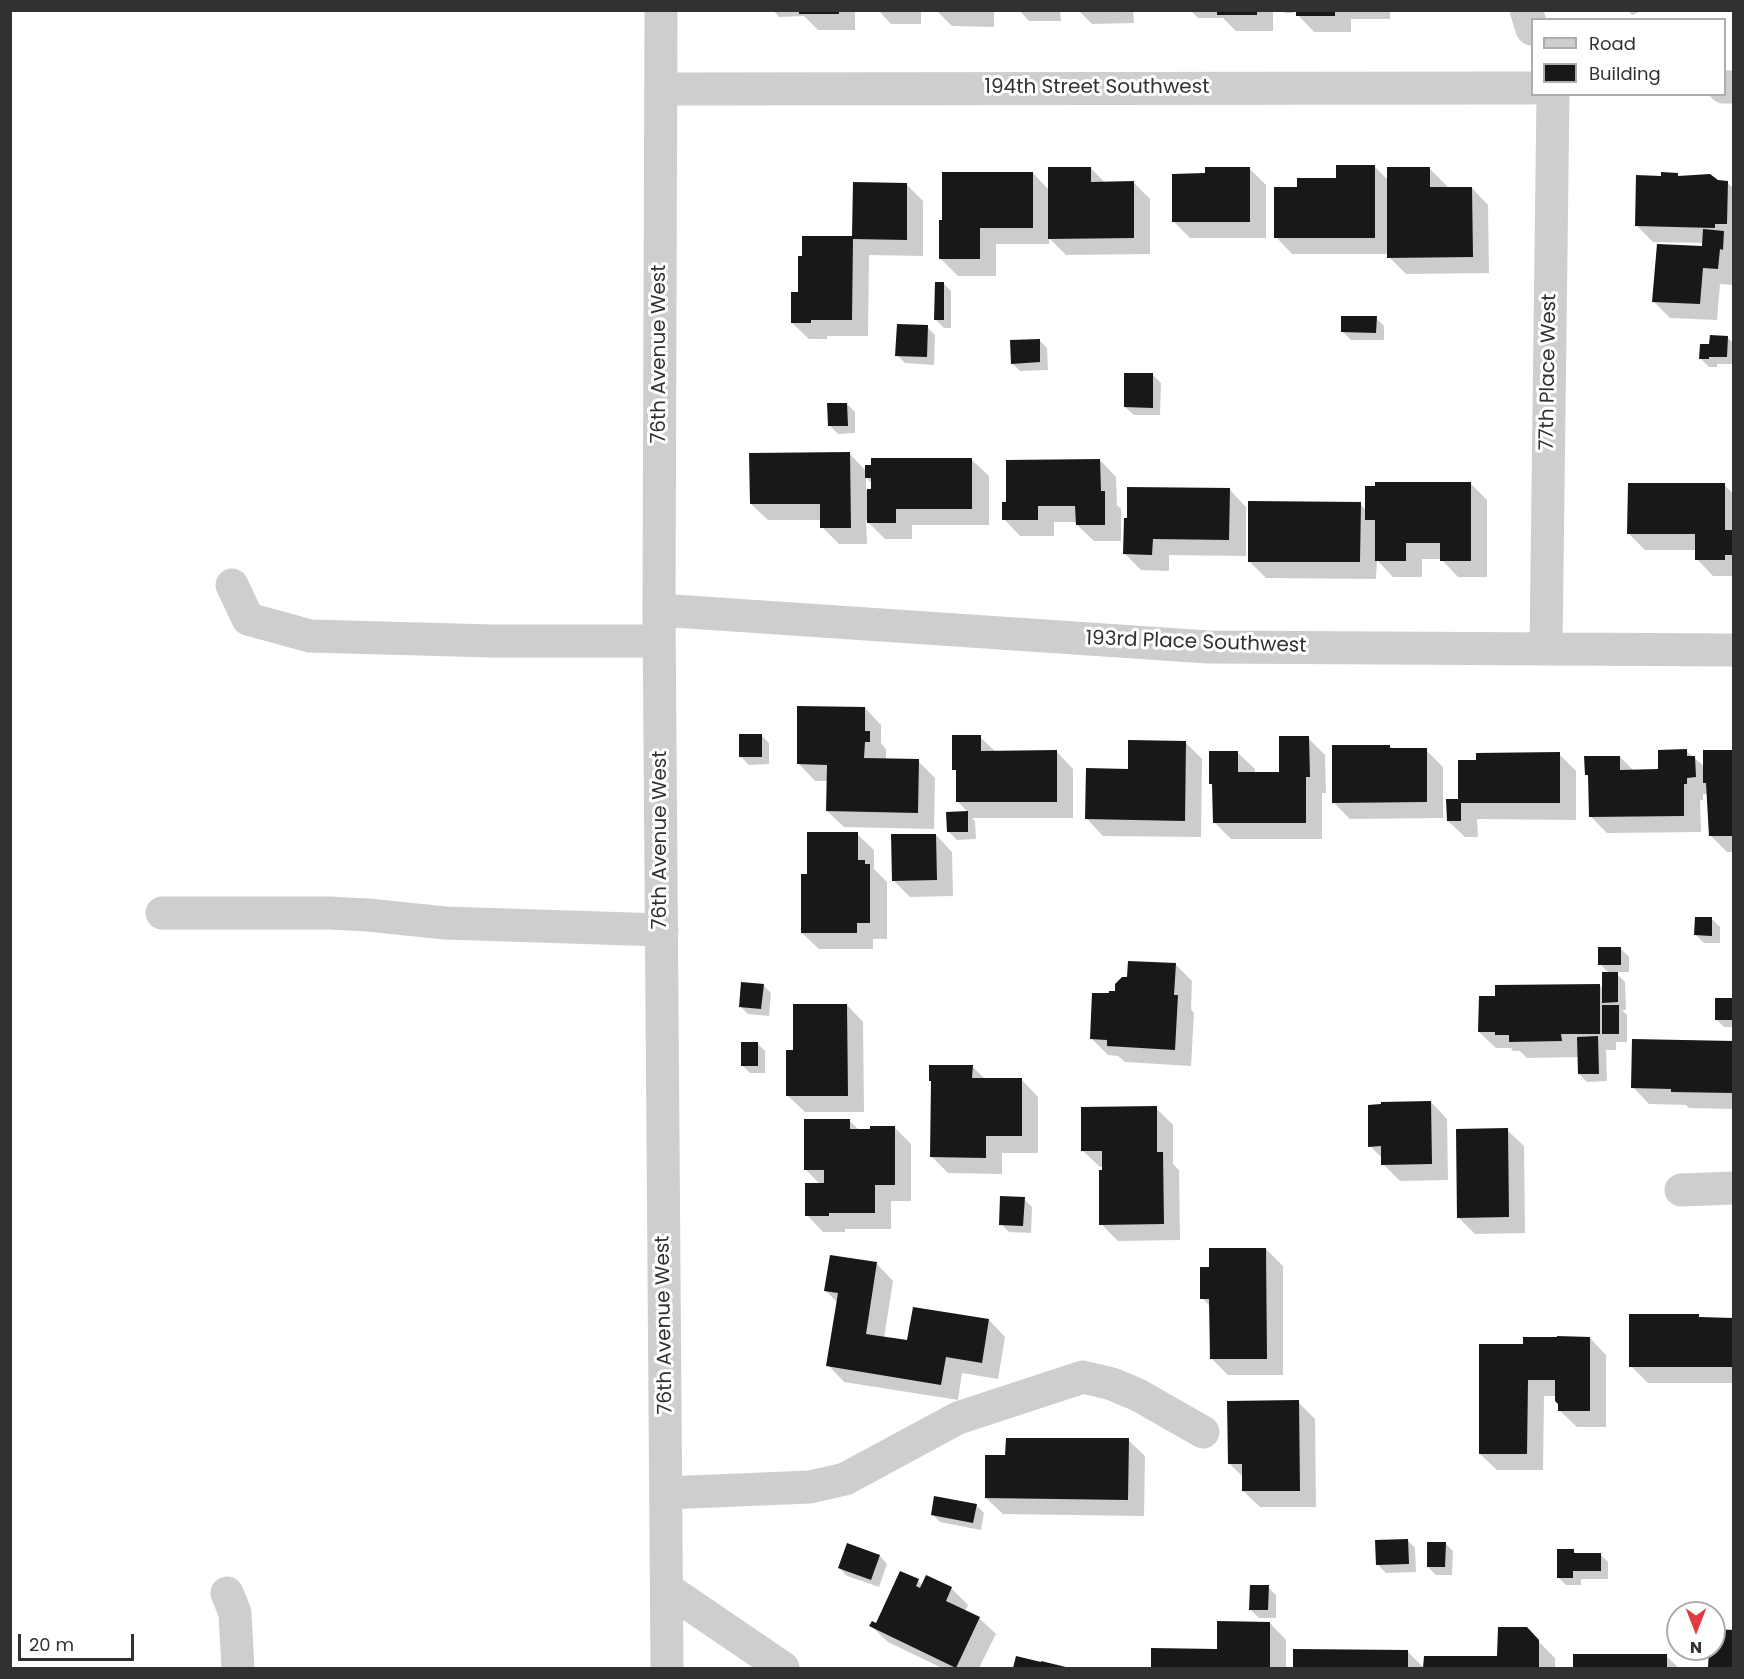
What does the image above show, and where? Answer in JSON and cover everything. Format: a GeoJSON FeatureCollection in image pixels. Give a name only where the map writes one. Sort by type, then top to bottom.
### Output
{"type":"FeatureCollection","features":[{"type":"Feature","properties":{"kind":"street","name":"76th Avenue West"},"geometry":{"type":"LineString","coordinates":[[661,10],[659,625],[667,1668]]}},
{"type":"Feature","properties":{"kind":"street","name":"194th Street Southwest"},"geometry":{"type":"LineString","coordinates":[[661,89],[1531,88]]}},
{"type":"Feature","properties":{"kind":"street","name":"77th Place West"},"geometry":{"type":"LineString","coordinates":[[1546,649],[1553,96]]}},
{"type":"Feature","properties":{"kind":"street","name":"193rd Place Southwest"},"geometry":{"type":"LineString","coordinates":[[232,585],[248,619],[310,636],[492,641],[659,625],[1208,648],[1734,650]]}},
{"type":"Feature","properties":{"kind":"street"},"geometry":{"type":"LineString","coordinates":[[162,913],[329,913],[445,923],[662,930]]}},
{"type":"Feature","properties":{"kind":"street"},"geometry":{"type":"LineString","coordinates":[[1681,1190],[1734,1188]]}},
{"type":"Feature","properties":{"kind":"street"},"geometry":{"type":"LineString","coordinates":[[666,1493],[810,1487],[845,1479],[958,1418],[1083,1377],[1112,1384],[1138,1395],[1203,1432]]}},
{"type":"Feature","properties":{"kind":"street"},"geometry":{"type":"LineString","coordinates":[[667,1589],[783,1668]]}},
{"type":"Feature","properties":{"kind":"street"},"geometry":{"type":"LineString","coordinates":[[227,1593],[235,1613],[238,1668]]}},
{"type":"Feature","properties":{"kind":"building"},"geometry":{"type":"Polygon","coordinates":[[[799,10],[839,10],[839,14],[799,14],[799,10]]]}},
{"type":"Feature","properties":{"kind":"building"},"geometry":{"type":"Polygon","coordinates":[[[1217,10],[1257,10],[1257,15],[1217,15],[1217,10]]]}},
{"type":"Feature","properties":{"kind":"building"},"geometry":{"type":"Polygon","coordinates":[[[1296,10],[1335,10],[1335,16],[1296,16],[1296,10]]]}},
{"type":"Feature","properties":{"kind":"building"},"geometry":{"type":"Polygon","coordinates":[[[1336,165],[1375,165],[1375,238],[1274,238],[1274,187],[1297,187],[1297,178],[1336,178],[1336,165]]]}},
{"type":"Feature","properties":{"kind":"building"},"geometry":{"type":"Polygon","coordinates":[[[1048,167],[1091,167],[1091,182],[1134,181],[1134,238],[1048,239],[1048,167]]]}},
{"type":"Feature","properties":{"kind":"building"},"geometry":{"type":"Polygon","coordinates":[[[1205,167],[1250,167],[1250,222],[1172,222],[1172,174],[1205,173],[1205,167]]]}},
{"type":"Feature","properties":{"kind":"building"},"geometry":{"type":"Polygon","coordinates":[[[1387,167],[1430,167],[1430,187],[1472,187],[1473,257],[1387,258],[1387,167]]]}},
{"type":"Feature","properties":{"kind":"building"},"geometry":{"type":"Polygon","coordinates":[[[942,172],[1033,172],[1033,228],[980,228],[980,259],[939,259],[942,172]]]}},
{"type":"Feature","properties":{"kind":"building"},"geometry":{"type":"Polygon","coordinates":[[[1661,172],[1678,173],[1678,176],[1710,174],[1718,180],[1728,181],[1727,224],[1715,224],[1715,228],[1635,226],[1636,175],[1661,176],[1661,172]]]}},
{"type":"Feature","properties":{"kind":"building"},"geometry":{"type":"Polygon","coordinates":[[[853,182],[907,183],[907,240],[853,239],[852,320],[811,320],[811,323],[791,323],[791,292],[798,292],[798,256],[802,256],[802,236],[852,236],[853,182]]]}},
{"type":"Feature","properties":{"kind":"building"},"geometry":{"type":"Polygon","coordinates":[[[1703,229],[1724,231],[1723,250],[1720,249],[1718,269],[1703,268],[1700,304],[1652,302],[1657,244],[1702,246],[1703,229]]]}},
{"type":"Feature","properties":{"kind":"building"},"geometry":{"type":"Polygon","coordinates":[[[935,282],[944,282],[944,320],[934,320],[935,282]]]}},
{"type":"Feature","properties":{"kind":"building"},"geometry":{"type":"Polygon","coordinates":[[[1341,316],[1377,316],[1376,333],[1341,332],[1341,316]]]}},
{"type":"Feature","properties":{"kind":"building"},"geometry":{"type":"Polygon","coordinates":[[[897,324],[928,325],[927,357],[895,356],[897,324]]]}},
{"type":"Feature","properties":{"kind":"building"},"geometry":{"type":"Polygon","coordinates":[[[1710,335],[1728,336],[1727,357],[1699,359],[1700,344],[1709,344],[1710,335]]]}},
{"type":"Feature","properties":{"kind":"building"},"geometry":{"type":"Polygon","coordinates":[[[1040,339],[1040,362],[1011,364],[1010,340],[1040,339]]]}},
{"type":"Feature","properties":{"kind":"building"},"geometry":{"type":"Polygon","coordinates":[[[1124,373],[1153,373],[1153,408],[1124,407],[1124,373]]]}},
{"type":"Feature","properties":{"kind":"building"},"geometry":{"type":"Polygon","coordinates":[[[827,403],[847,403],[848,426],[828,426],[827,403]]]}},
{"type":"Feature","properties":{"kind":"building"},"geometry":{"type":"Polygon","coordinates":[[[850,452],[851,528],[820,528],[820,504],[750,504],[749,453],[850,452]]]}},
{"type":"Feature","properties":{"kind":"building"},"geometry":{"type":"Polygon","coordinates":[[[871,458],[972,458],[972,509],[896,509],[896,523],[867,523],[867,489],[871,489],[871,478],[865,478],[865,465],[871,465],[871,458]]]}},
{"type":"Feature","properties":{"kind":"building"},"geometry":{"type":"Polygon","coordinates":[[[1100,459],[1101,491],[1105,491],[1105,525],[1076,525],[1075,506],[1038,506],[1038,520],[1002,520],[1002,502],[1006,502],[1006,460],[1100,459]]]}},
{"type":"Feature","properties":{"kind":"building"},"geometry":{"type":"Polygon","coordinates":[[[1375,482],[1471,482],[1471,561],[1440,561],[1440,543],[1406,543],[1406,561],[1375,561],[1375,520],[1365,520],[1365,486],[1375,486],[1375,482]]]}},
{"type":"Feature","properties":{"kind":"building"},"geometry":{"type":"Polygon","coordinates":[[[1628,483],[1725,483],[1725,530],[1734,530],[1733,555],[1725,555],[1725,560],[1695,560],[1695,534],[1627,534],[1628,483]]]}},
{"type":"Feature","properties":{"kind":"building"},"geometry":{"type":"Polygon","coordinates":[[[1127,487],[1230,488],[1229,540],[1153,539],[1152,555],[1123,554],[1124,518],[1127,518],[1127,487]]]}},
{"type":"Feature","properties":{"kind":"building"},"geometry":{"type":"Polygon","coordinates":[[[1248,501],[1361,502],[1360,562],[1248,562],[1248,501]]]}},
{"type":"Feature","properties":{"kind":"building"},"geometry":{"type":"Polygon","coordinates":[[[797,706],[865,707],[865,731],[870,731],[870,742],[865,742],[864,758],[919,759],[918,813],[826,811],[827,765],[797,764],[797,706]]]}},
{"type":"Feature","properties":{"kind":"building"},"geometry":{"type":"Polygon","coordinates":[[[739,734],[762,734],[762,757],[739,757],[739,734]]]}},
{"type":"Feature","properties":{"kind":"building"},"geometry":{"type":"Polygon","coordinates":[[[952,735],[981,735],[981,751],[1057,750],[1057,802],[956,802],[956,770],[952,770],[952,735]]]}},
{"type":"Feature","properties":{"kind":"building"},"geometry":{"type":"Polygon","coordinates":[[[1279,736],[1309,736],[1310,777],[1306,777],[1306,823],[1213,823],[1212,784],[1209,784],[1209,751],[1238,751],[1238,772],[1279,772],[1279,736]]]}},
{"type":"Feature","properties":{"kind":"building"},"geometry":{"type":"Polygon","coordinates":[[[1128,740],[1186,741],[1185,821],[1085,819],[1086,768],[1128,769],[1128,740]]]}},
{"type":"Feature","properties":{"kind":"building"},"geometry":{"type":"Polygon","coordinates":[[[1332,745],[1390,745],[1390,748],[1427,748],[1427,802],[1332,803],[1332,745]]]}},
{"type":"Feature","properties":{"kind":"building"},"geometry":{"type":"Polygon","coordinates":[[[1687,749],[1687,756],[1695,756],[1696,777],[1687,778],[1687,784],[1684,784],[1684,816],[1589,817],[1588,775],[1585,775],[1584,756],[1620,756],[1620,770],[1658,769],[1658,750],[1687,749]]]}},
{"type":"Feature","properties":{"kind":"building"},"geometry":{"type":"Polygon","coordinates":[[[1703,750],[1732,750],[1734,836],[1709,836],[1706,783],[1703,783],[1703,750]]]}},
{"type":"Feature","properties":{"kind":"building"},"geometry":{"type":"Polygon","coordinates":[[[1560,752],[1560,803],[1461,803],[1461,821],[1447,821],[1446,799],[1458,799],[1458,760],[1476,760],[1476,753],[1560,752]]]}},
{"type":"Feature","properties":{"kind":"building"},"geometry":{"type":"Polygon","coordinates":[[[968,811],[968,832],[947,832],[946,812],[968,811]]]}},
{"type":"Feature","properties":{"kind":"building"},"geometry":{"type":"Polygon","coordinates":[[[807,832],[858,832],[858,860],[865,860],[865,864],[870,864],[870,923],[857,923],[857,933],[801,933],[801,874],[807,874],[807,832]]]}},
{"type":"Feature","properties":{"kind":"building"},"geometry":{"type":"Polygon","coordinates":[[[891,834],[936,834],[937,880],[892,881],[891,834]]]}},
{"type":"Feature","properties":{"kind":"building"},"geometry":{"type":"Polygon","coordinates":[[[1695,917],[1712,917],[1712,936],[1694,935],[1695,917]]]}},
{"type":"Feature","properties":{"kind":"building"},"geometry":{"type":"Polygon","coordinates":[[[1598,947],[1621,947],[1621,965],[1598,965],[1598,947]]]}},
{"type":"Feature","properties":{"kind":"building"},"geometry":{"type":"Polygon","coordinates":[[[1128,961],[1176,963],[1174,995],[1178,995],[1175,1050],[1107,1046],[1107,1040],[1090,1039],[1092,993],[1115,991],[1115,984],[1122,977],[1127,977],[1128,961]]]}},
{"type":"Feature","properties":{"kind":"building"},"geometry":{"type":"Polygon","coordinates":[[[1602,972],[1618,972],[1618,1002],[1602,1003],[1602,972]]]}},
{"type":"Feature","properties":{"kind":"building"},"geometry":{"type":"Polygon","coordinates":[[[741,982],[764,984],[761,1009],[739,1007],[741,982]]]}},
{"type":"Feature","properties":{"kind":"building"},"geometry":{"type":"Polygon","coordinates":[[[1600,984],[1600,1034],[1561,1034],[1562,1041],[1509,1042],[1509,1035],[1478,1032],[1479,996],[1495,996],[1495,985],[1600,984]]]}},
{"type":"Feature","properties":{"kind":"building"},"geometry":{"type":"Polygon","coordinates":[[[1715,998],[1734,998],[1734,1020],[1715,1020],[1715,998]]]}},
{"type":"Feature","properties":{"kind":"building"},"geometry":{"type":"Polygon","coordinates":[[[793,1004],[847,1004],[848,1096],[786,1096],[786,1050],[793,1050],[793,1004]]]}},
{"type":"Feature","properties":{"kind":"building"},"geometry":{"type":"Polygon","coordinates":[[[1602,1005],[1619,1005],[1619,1034],[1602,1034],[1602,1005]]]}},
{"type":"Feature","properties":{"kind":"building"},"geometry":{"type":"Polygon","coordinates":[[[1598,1036],[1599,1074],[1578,1074],[1577,1037],[1598,1036]]]}},
{"type":"Feature","properties":{"kind":"building"},"geometry":{"type":"Polygon","coordinates":[[[1632,1039],[1734,1041],[1734,1093],[1671,1092],[1671,1089],[1631,1088],[1632,1039]]]}},
{"type":"Feature","properties":{"kind":"building"},"geometry":{"type":"Polygon","coordinates":[[[741,1042],[758,1042],[758,1066],[741,1066],[741,1042]]]}},
{"type":"Feature","properties":{"kind":"building"},"geometry":{"type":"Polygon","coordinates":[[[929,1065],[973,1065],[972,1078],[1022,1078],[1022,1136],[986,1136],[986,1158],[930,1157],[931,1081],[929,1081],[929,1065]]]}},
{"type":"Feature","properties":{"kind":"building"},"geometry":{"type":"Polygon","coordinates":[[[1431,1101],[1432,1164],[1381,1165],[1381,1146],[1368,1147],[1368,1105],[1381,1104],[1381,1102],[1431,1101]]]}},
{"type":"Feature","properties":{"kind":"building"},"geometry":{"type":"Polygon","coordinates":[[[1157,1106],[1157,1152],[1163,1152],[1164,1224],[1099,1225],[1099,1170],[1102,1170],[1102,1151],[1081,1151],[1081,1107],[1157,1106]]]}},
{"type":"Feature","properties":{"kind":"building"},"geometry":{"type":"Polygon","coordinates":[[[804,1119],[850,1119],[850,1129],[895,1126],[895,1185],[875,1185],[875,1213],[829,1213],[829,1216],[805,1216],[805,1183],[824,1183],[824,1170],[804,1170],[804,1119]]]}},
{"type":"Feature","properties":{"kind":"building"},"geometry":{"type":"Polygon","coordinates":[[[1508,1128],[1509,1217],[1457,1218],[1456,1129],[1508,1128]]]}},
{"type":"Feature","properties":{"kind":"building"},"geometry":{"type":"Polygon","coordinates":[[[1000,1196],[1025,1197],[1023,1226],[999,1225],[1000,1196]]]}},
{"type":"Feature","properties":{"kind":"building"},"geometry":{"type":"Polygon","coordinates":[[[1209,1248],[1266,1248],[1267,1359],[1210,1359],[1209,1299],[1200,1299],[1200,1267],[1209,1267],[1209,1248]]]}},
{"type":"Feature","properties":{"kind":"building"},"geometry":{"type":"Polygon","coordinates":[[[830,1255],[877,1262],[866,1334],[907,1340],[913,1307],[989,1319],[982,1363],[946,1357],[941,1385],[826,1366],[838,1293],[824,1291],[830,1255]]]}},
{"type":"Feature","properties":{"kind":"building"},"geometry":{"type":"Polygon","coordinates":[[[1629,1314],[1699,1314],[1699,1317],[1734,1318],[1734,1367],[1629,1367],[1629,1314]]]}},
{"type":"Feature","properties":{"kind":"building"},"geometry":{"type":"Polygon","coordinates":[[[1523,1337],[1590,1337],[1590,1411],[1558,1411],[1558,1404],[1555,1401],[1555,1380],[1528,1380],[1527,1454],[1479,1454],[1479,1344],[1523,1344],[1523,1337]]]}},
{"type":"Feature","properties":{"kind":"building"},"geometry":{"type":"Polygon","coordinates":[[[1299,1400],[1300,1491],[1242,1491],[1242,1464],[1228,1464],[1227,1401],[1299,1400]]]}},
{"type":"Feature","properties":{"kind":"building"},"geometry":{"type":"Polygon","coordinates":[[[1006,1438],[1129,1438],[1128,1500],[985,1498],[985,1455],[1005,1455],[1006,1438]]]}},
{"type":"Feature","properties":{"kind":"building"},"geometry":{"type":"Polygon","coordinates":[[[934,1496],[977,1504],[973,1523],[931,1515],[934,1496]]]}},
{"type":"Feature","properties":{"kind":"building"},"geometry":{"type":"Polygon","coordinates":[[[1408,1539],[1409,1564],[1376,1565],[1375,1540],[1408,1539]]]}},
{"type":"Feature","properties":{"kind":"building"},"geometry":{"type":"Polygon","coordinates":[[[1427,1542],[1446,1542],[1445,1567],[1427,1567],[1427,1542]]]}},
{"type":"Feature","properties":{"kind":"building"},"geometry":{"type":"Polygon","coordinates":[[[847,1543],[880,1555],[871,1580],[838,1568],[847,1543]]]}},
{"type":"Feature","properties":{"kind":"building"},"geometry":{"type":"Polygon","coordinates":[[[1557,1549],[1574,1549],[1574,1553],[1601,1553],[1601,1571],[1573,1571],[1573,1578],[1557,1578],[1557,1549]]]}},
{"type":"Feature","properties":{"kind":"building"},"geometry":{"type":"Polygon","coordinates":[[[900,1571],[919,1579],[916,1586],[920,1588],[926,1575],[952,1587],[946,1601],[980,1617],[956,1668],[869,1626],[872,1621],[876,1623],[900,1571]]]}},
{"type":"Feature","properties":{"kind":"building"},"geometry":{"type":"Polygon","coordinates":[[[1250,1585],[1269,1585],[1268,1610],[1249,1610],[1250,1585]]]}},
{"type":"Feature","properties":{"kind":"building"},"geometry":{"type":"Polygon","coordinates":[[[1217,1621],[1270,1622],[1270,1668],[1151,1668],[1151,1648],[1217,1649],[1217,1621]]]}},
{"type":"Feature","properties":{"kind":"building"},"geometry":{"type":"Polygon","coordinates":[[[1498,1627],[1527,1627],[1539,1640],[1539,1668],[1423,1668],[1424,1656],[1497,1656],[1498,1627]]]}},
{"type":"Feature","properties":{"kind":"building"},"geometry":{"type":"Polygon","coordinates":[[[1726,1630],[1734,1630],[1734,1668],[1708,1668],[1708,1661],[1726,1661],[1726,1630]]]}},
{"type":"Feature","properties":{"kind":"building"},"geometry":{"type":"Polygon","coordinates":[[[1293,1649],[1408,1650],[1408,1668],[1293,1668],[1293,1649]]]}},
{"type":"Feature","properties":{"kind":"building"},"geometry":{"type":"Polygon","coordinates":[[[1573,1654],[1666,1654],[1667,1661],[1667,1668],[1573,1668],[1573,1654]]]}},
{"type":"Feature","properties":{"kind":"building"},"geometry":{"type":"Polygon","coordinates":[[[1016,1656],[1041,1661],[1070,1668],[1013,1668],[1016,1656]]]}}]}
